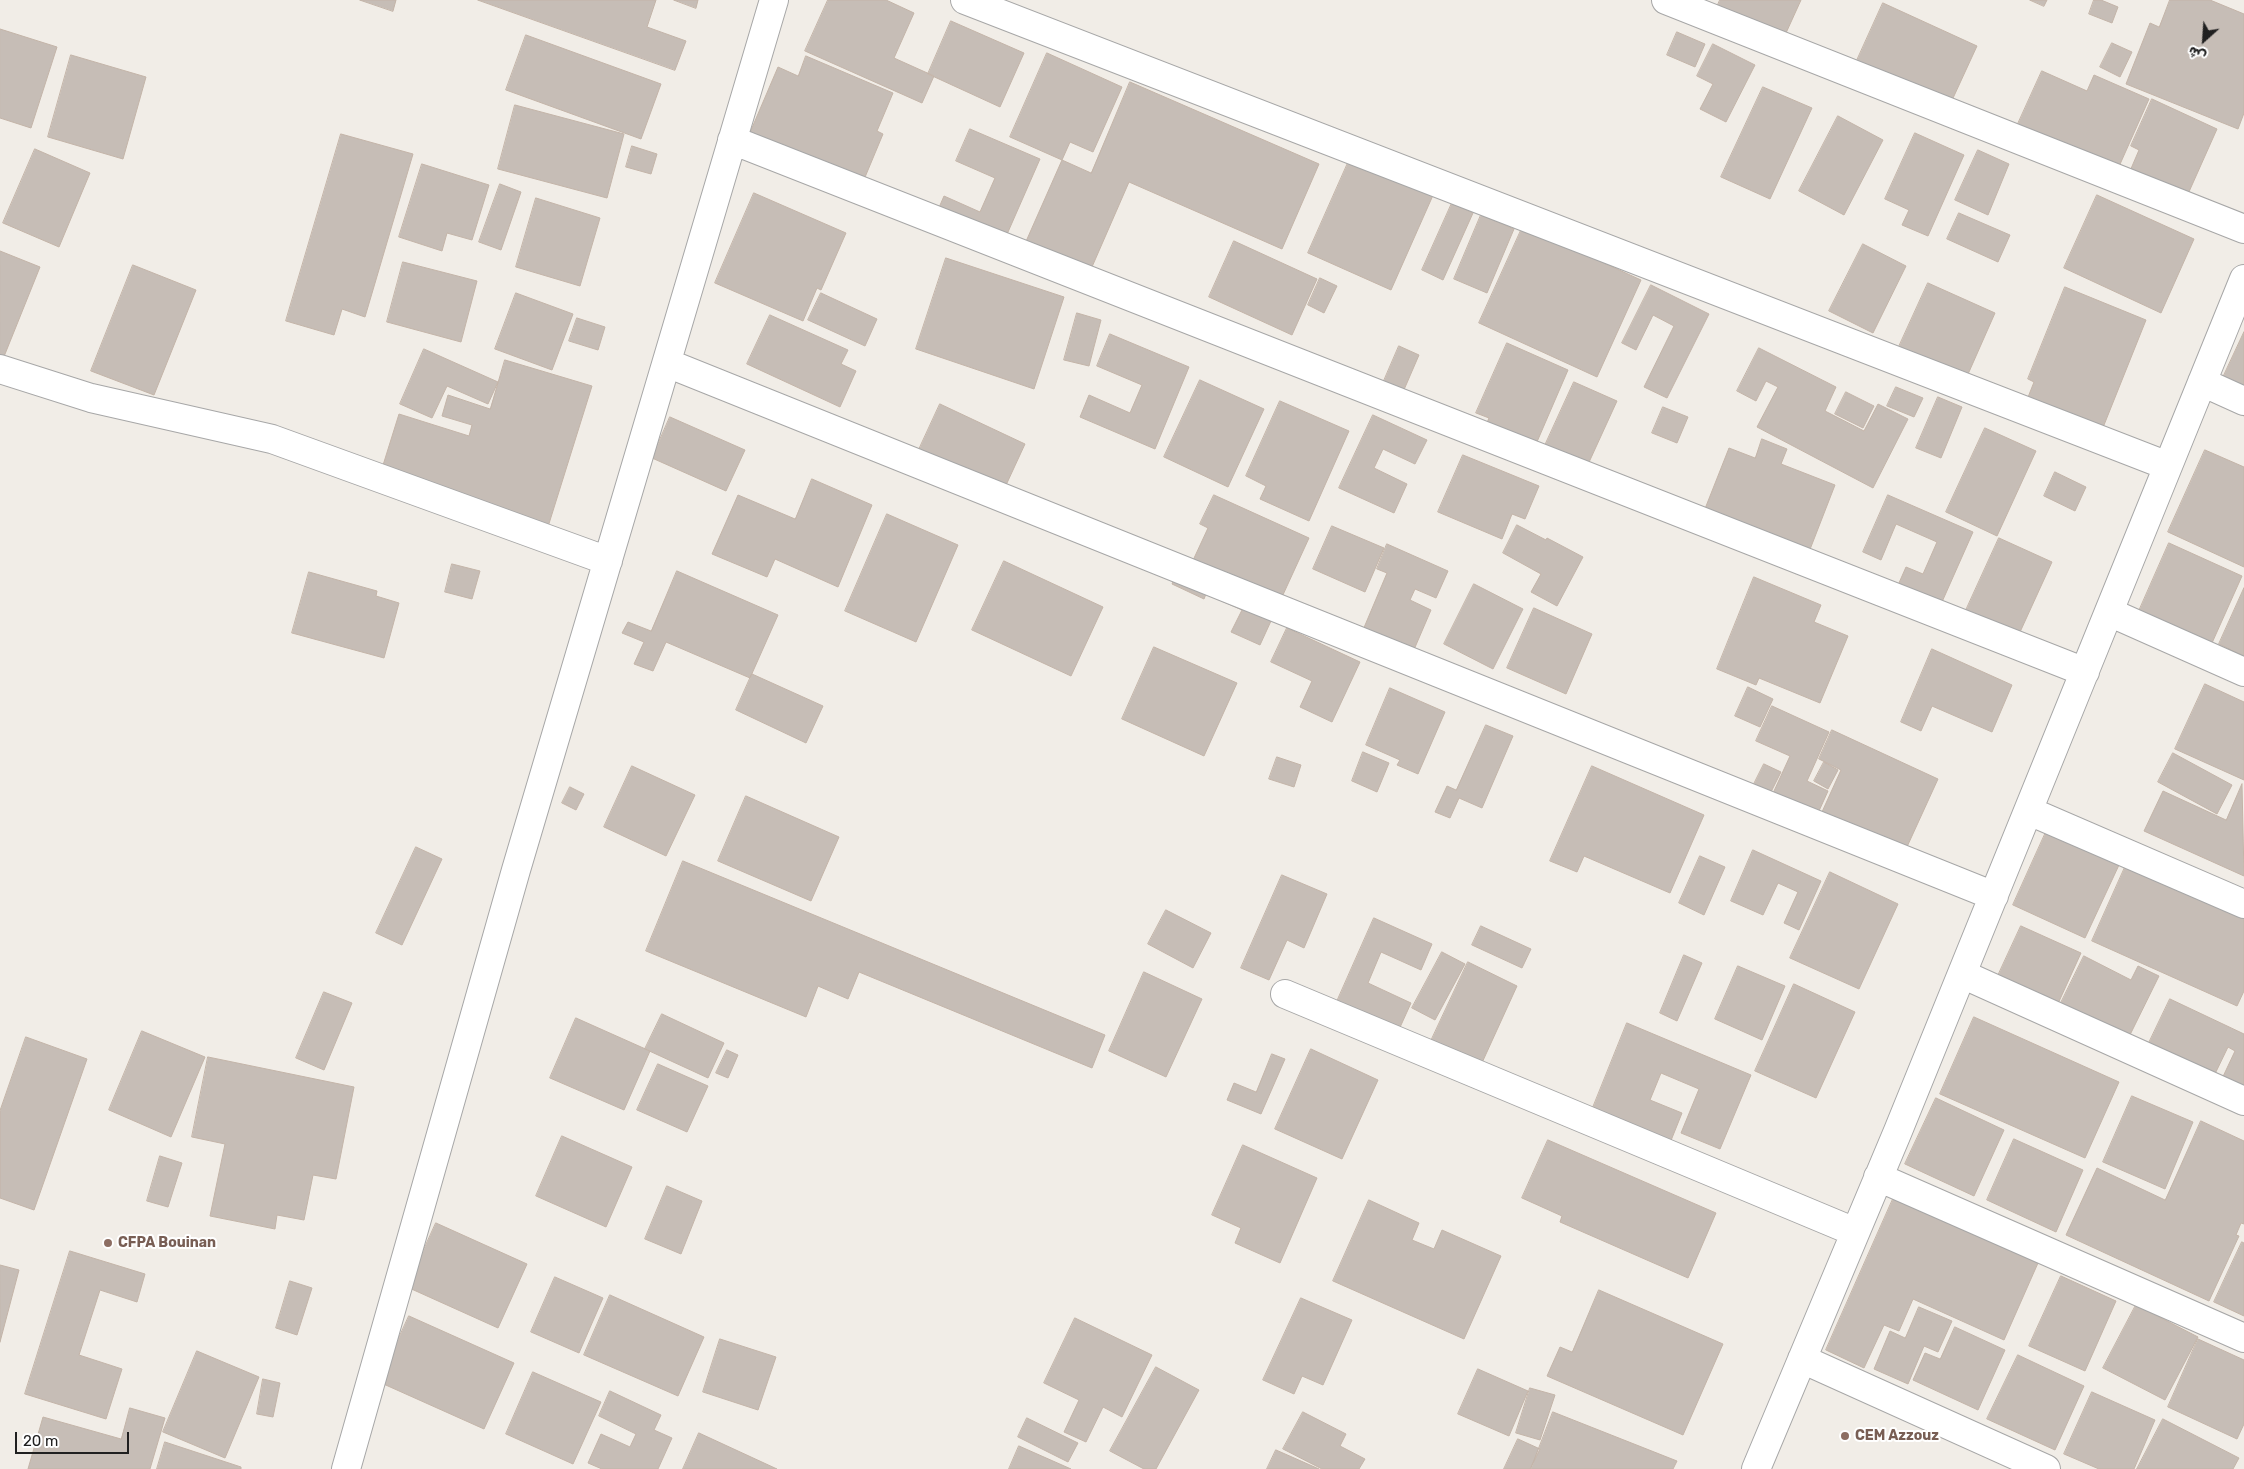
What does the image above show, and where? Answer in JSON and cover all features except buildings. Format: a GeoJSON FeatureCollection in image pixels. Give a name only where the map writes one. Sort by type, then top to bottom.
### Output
{"type":"FeatureCollection","features":[{"type":"Feature","properties":{"kind":"street"},"geometry":{"type":"LineString","coordinates":[[346,1469],[516,870],[774,0]]}},
{"type":"Feature","properties":{"kind":"street"},"geometry":{"type":"LineString","coordinates":[[965,0],[2168,466]]}},
{"type":"Feature","properties":{"kind":"street"},"geometry":{"type":"LineString","coordinates":[[1666,0],[2244,229]]}},
{"type":"Feature","properties":{"kind":"street"},"geometry":{"type":"LineString","coordinates":[[732,140],[2085,672]]}},
{"type":"Feature","properties":{"kind":"street"},"geometry":{"type":"LineString","coordinates":[[1756,1469],[1994,896],[2244,279]]}},
{"type":"Feature","properties":{"kind":"street"},"geometry":{"type":"LineString","coordinates":[[667,363],[1994,896]]}},
{"type":"Feature","properties":{"kind":"street"},"geometry":{"type":"LineString","coordinates":[[0,369],[90,398],[272,439],[608,561]]}},
{"type":"Feature","properties":{"kind":"street"},"geometry":{"type":"LineString","coordinates":[[2202,382],[2244,401]]}},
{"type":"Feature","properties":{"kind":"street"},"geometry":{"type":"LineString","coordinates":[[2109,612],[2244,672]]}},
{"type":"Feature","properties":{"kind":"street"},"geometry":{"type":"LineString","coordinates":[[2028,811],[2244,904]]}},
{"type":"Feature","properties":{"kind":"street"},"geometry":{"type":"LineString","coordinates":[[1962,974],[2244,1101]]}},
{"type":"Feature","properties":{"kind":"street"},"geometry":{"type":"LineString","coordinates":[[1285,994],[1855,1232]]}},
{"type":"Feature","properties":{"kind":"street"},"geometry":{"type":"LineString","coordinates":[[1878,1176],[2244,1338]]}},
{"type":"Feature","properties":{"kind":"street"},"geometry":{"type":"LineString","coordinates":[[1802,1359],[2046,1469]]}},
{"type":"Feature","properties":{"kind":"place","name":"CFPA Bouinan"},"geometry":{"type":"Point","coordinates":[108,1243]}},
{"type":"Feature","properties":{"kind":"place","name":"CEM Azzouz"},"geometry":{"type":"Point","coordinates":[1845,1436]}}]}
